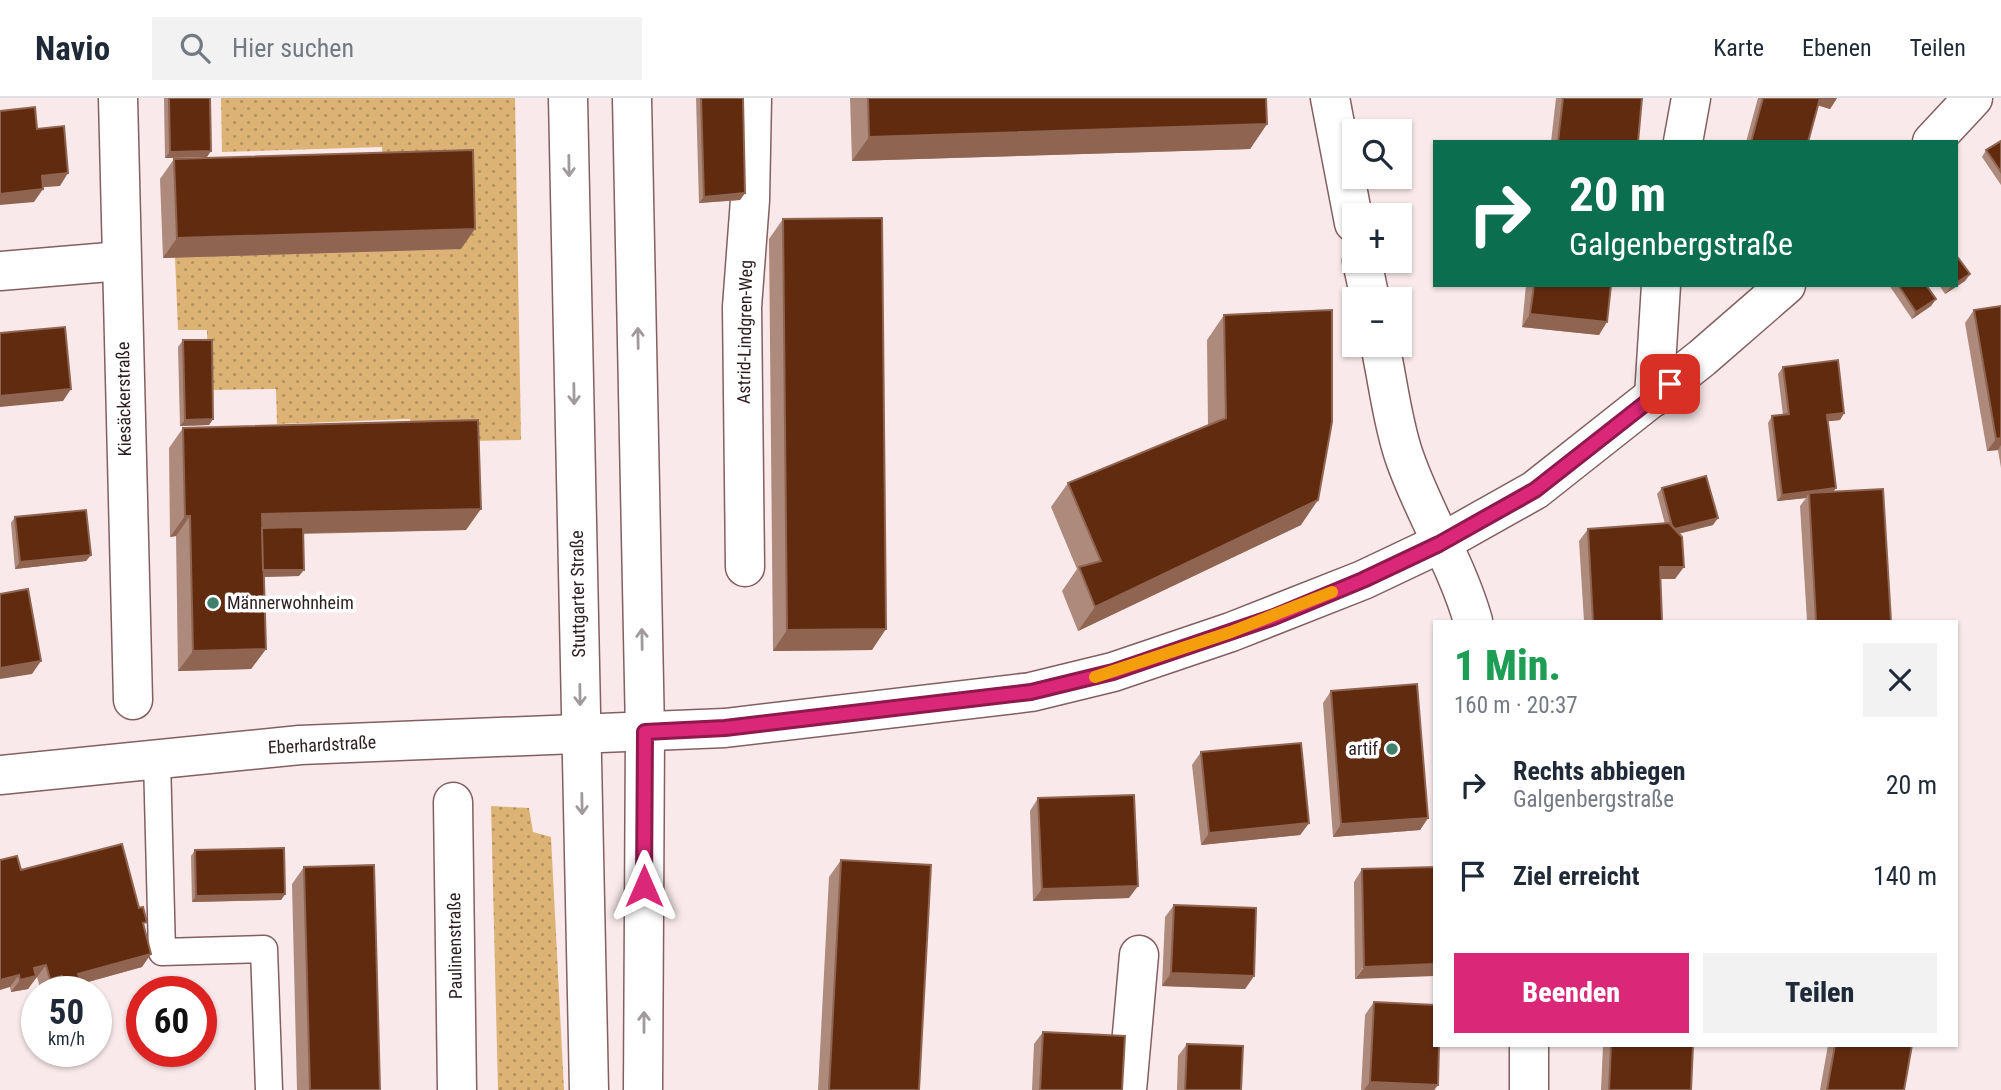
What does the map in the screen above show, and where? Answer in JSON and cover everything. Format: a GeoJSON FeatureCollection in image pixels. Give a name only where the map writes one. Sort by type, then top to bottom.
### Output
{"type":"FeatureCollection","features":[{"type":"Feature","properties":{"kind":"street","name":"Kiesäckerstraße"},"geometry":{"type":"LineString","coordinates":[[118,98],[133,700]]}},
{"type":"Feature","properties":{"kind":"street","name":"Stuttgarter Straße"},"geometry":{"type":"LineString","coordinates":[[568,98],[589,1090]]}},
{"type":"Feature","properties":{"kind":"street"},"geometry":{"type":"LineString","coordinates":[[632,98],[645,732],[643,1090]]}},
{"type":"Feature","properties":{"kind":"street","name":"Astrid-Lindgren-Weg"},"geometry":{"type":"LineString","coordinates":[[745,567],[743,307],[750,200],[752,98]]}},
{"type":"Feature","properties":{"kind":"street"},"geometry":{"type":"LineString","coordinates":[[1330,98],[1350,203]]}},
{"type":"Feature","properties":{"kind":"street"},"geometry":{"type":"LineString","coordinates":[[1683,140],[1691,98]]}},
{"type":"Feature","properties":{"kind":"street"},"geometry":{"type":"LineString","coordinates":[[1934,140],[1973,98]]}},
{"type":"Feature","properties":{"kind":"street"},"geometry":{"type":"LineString","coordinates":[[0,271],[121,261]]}},
{"type":"Feature","properties":{"kind":"street"},"geometry":{"type":"LineString","coordinates":[[1654,397],[1661,287]]}},
{"type":"Feature","properties":{"kind":"street","name":"Eberhardstraße"},"geometry":{"type":"LineString","coordinates":[[0,775],[300,745],[581,736],[725,728],[1031,692],[1071,684],[1274,617],[1363,580],[1439,544],[1535,490],[1654,397],[1784,287]]}},
{"type":"Feature","properties":{"kind":"street"},"geometry":{"type":"LineString","coordinates":[[1383,357],[1403,454],[1439,544],[1465,596],[1472,620]]}},
{"type":"Feature","properties":{"kind":"street","name":"Paulinenstraße"},"geometry":{"type":"LineString","coordinates":[[453,802],[457,1090]]}},
{"type":"Feature","properties":{"kind":"street"},"geometry":{"type":"LineString","coordinates":[[1127,1090],[1139,955]]}},
{"type":"Feature","properties":{"kind":"street"},"geometry":{"type":"LineString","coordinates":[[1529,1047],[1529,1090]]}},
{"type":"Feature","properties":{"kind":"lane"},"geometry":{"type":"LineString","coordinates":[[157,759],[162,953],[264,949],[268,1090]]}},
{"type":"Feature","properties":{"kind":"shaded area"},"geometry":{"type":"Polygon","coordinates":[[[221,98],[515,98],[521,440],[412,442],[410,419],[277,424],[276,389],[208,390],[207,330],[178,330],[175,257],[461,249],[383,172],[382,147],[222,152],[221,98]]]}},
{"type":"Feature","properties":{"kind":"shaded area"},"geometry":{"type":"Polygon","coordinates":[[[491,806],[529,808],[533,832],[551,837],[564,1090],[498,1090],[491,806]]]}},
{"type":"Feature","properties":{"kind":"building"},"geometry":{"type":"Polygon","coordinates":[[[169,98],[210,98],[211,151],[170,152],[169,98]]]}},
{"type":"Feature","properties":{"kind":"building"},"geometry":{"type":"Polygon","coordinates":[[[701,98],[743,98],[745,193],[704,197],[701,98]]]}},
{"type":"Feature","properties":{"kind":"building"},"geometry":{"type":"Polygon","coordinates":[[[868,98],[1266,98],[1267,124],[869,137],[868,98]]]}},
{"type":"Feature","properties":{"kind":"building"},"geometry":{"type":"Polygon","coordinates":[[[1563,98],[1642,98],[1638,140],[1558,140],[1563,98]]]}},
{"type":"Feature","properties":{"kind":"building"},"geometry":{"type":"Polygon","coordinates":[[[1763,98],[1820,98],[1809,140],[1752,140],[1763,98]]]}},
{"type":"Feature","properties":{"kind":"building"},"geometry":{"type":"Polygon","coordinates":[[[35,107],[37,129],[64,126],[68,173],[42,176],[43,189],[0,194],[0,111],[35,107]]]}},
{"type":"Feature","properties":{"kind":"building"},"geometry":{"type":"Polygon","coordinates":[[[2001,141],[2001,172],[1986,150],[2001,141]]]}},
{"type":"Feature","properties":{"kind":"building"},"geometry":{"type":"Polygon","coordinates":[[[473,150],[475,229],[177,238],[174,159],[473,150]]]}},
{"type":"Feature","properties":{"kind":"building"},"geometry":{"type":"Polygon","coordinates":[[[882,218],[886,629],[787,630],[783,219],[882,218]]]}},
{"type":"Feature","properties":{"kind":"building"},"geometry":{"type":"Polygon","coordinates":[[[1958,258],[1970,274],[1958,282],[1958,258]]]}},
{"type":"Feature","properties":{"kind":"building"},"geometry":{"type":"Polygon","coordinates":[[[1534,287],[1611,287],[1607,322],[1530,314],[1534,287]]]}},
{"type":"Feature","properties":{"kind":"building"},"geometry":{"type":"Polygon","coordinates":[[[1899,287],[1927,287],[1936,299],[1916,312],[1899,287]]]}},
{"type":"Feature","properties":{"kind":"building"},"geometry":{"type":"Polygon","coordinates":[[[2001,306],[2001,438],[1996,439],[1974,310],[2001,306]]]}},
{"type":"Feature","properties":{"kind":"building"},"geometry":{"type":"Polygon","coordinates":[[[1332,310],[1332,422],[1318,500],[1095,607],[1079,567],[1101,561],[1068,483],[1226,418],[1224,315],[1332,310]]]}},
{"type":"Feature","properties":{"kind":"building"},"geometry":{"type":"Polygon","coordinates":[[[65,327],[71,389],[0,396],[0,333],[65,327]]]}},
{"type":"Feature","properties":{"kind":"building"},"geometry":{"type":"Polygon","coordinates":[[[183,340],[212,340],[213,419],[185,420],[183,340]]]}},
{"type":"Feature","properties":{"kind":"building"},"geometry":{"type":"Polygon","coordinates":[[[1838,360],[1844,413],[1827,415],[1836,488],[1782,495],[1772,416],[1789,414],[1783,367],[1838,360]]]}},
{"type":"Feature","properties":{"kind":"building","name":"Männerwohnheim"},"geometry":{"type":"Polygon","coordinates":[[[478,420],[481,509],[262,514],[266,649],[193,651],[190,516],[185,516],[183,428],[478,420]]]}},
{"type":"Feature","properties":{"kind":"building"},"geometry":{"type":"Polygon","coordinates":[[[1706,476],[1718,518],[1675,529],[1662,488],[1706,476]]]}},
{"type":"Feature","properties":{"kind":"building"},"geometry":{"type":"Polygon","coordinates":[[[1883,489],[1891,620],[1816,620],[1809,493],[1883,489]]]}},
{"type":"Feature","properties":{"kind":"building"},"geometry":{"type":"Polygon","coordinates":[[[86,510],[91,555],[20,562],[15,517],[86,510]]]}},
{"type":"Feature","properties":{"kind":"building"},"geometry":{"type":"Polygon","coordinates":[[[1669,523],[1682,537],[1684,567],[1660,567],[1662,620],[1593,620],[1588,529],[1669,523]]]}},
{"type":"Feature","properties":{"kind":"building"},"geometry":{"type":"Polygon","coordinates":[[[303,527],[304,570],[263,570],[262,528],[303,527]]]}},
{"type":"Feature","properties":{"kind":"building"},"geometry":{"type":"Polygon","coordinates":[[[28,589],[41,661],[0,668],[0,594],[28,589]]]}},
{"type":"Feature","properties":{"kind":"building"},"geometry":{"type":"Polygon","coordinates":[[[1417,684],[1428,818],[1341,824],[1331,691],[1417,684]]]}},
{"type":"Feature","properties":{"kind":"building"},"geometry":{"type":"Polygon","coordinates":[[[1301,743],[1309,823],[1209,833],[1201,752],[1301,743]]]}},
{"type":"Feature","properties":{"kind":"building"},"geometry":{"type":"Polygon","coordinates":[[[1134,795],[1138,886],[1042,889],[1038,798],[1134,795]]]}},
{"type":"Feature","properties":{"kind":"building"},"geometry":{"type":"Polygon","coordinates":[[[122,844],[139,908],[143,907],[147,922],[143,923],[151,954],[78,974],[79,976],[49,976],[46,965],[34,968],[36,976],[21,976],[20,980],[19,975],[0,980],[0,860],[17,856],[21,870],[122,844]]]}},
{"type":"Feature","properties":{"kind":"building"},"geometry":{"type":"Polygon","coordinates":[[[284,848],[285,894],[196,896],[195,850],[284,848]]]}},
{"type":"Feature","properties":{"kind":"building"},"geometry":{"type":"Polygon","coordinates":[[[841,860],[931,865],[919,1090],[829,1090],[841,860]]]}},
{"type":"Feature","properties":{"kind":"building"},"geometry":{"type":"Polygon","coordinates":[[[374,865],[380,1090],[310,1090],[304,867],[374,865]]]}},
{"type":"Feature","properties":{"kind":"building"},"geometry":{"type":"Polygon","coordinates":[[[1433,867],[1433,964],[1364,967],[1362,869],[1433,867]]]}},
{"type":"Feature","properties":{"kind":"building"},"geometry":{"type":"Polygon","coordinates":[[[1174,905],[1256,908],[1254,976],[1171,973],[1174,905]]]}},
{"type":"Feature","properties":{"kind":"building"},"geometry":{"type":"Polygon","coordinates":[[[1374,1002],[1433,1005],[1433,1047],[1439,1047],[1438,1085],[1370,1082],[1374,1002]]]}},
{"type":"Feature","properties":{"kind":"building"},"geometry":{"type":"Polygon","coordinates":[[[1043,1032],[1125,1036],[1122,1090],[1040,1090],[1043,1032]]]}},
{"type":"Feature","properties":{"kind":"building"},"geometry":{"type":"Polygon","coordinates":[[[1187,1044],[1243,1046],[1241,1090],[1185,1090],[1187,1044]]]}},
{"type":"Feature","properties":{"kind":"building"},"geometry":{"type":"Polygon","coordinates":[[[1611,1047],[1693,1047],[1691,1090],[1609,1090],[1611,1047]]]}},
{"type":"Feature","properties":{"kind":"building"},"geometry":{"type":"Polygon","coordinates":[[[1835,1047],[1912,1047],[1904,1090],[1827,1090],[1835,1047]]]}},
{"type":"Feature","properties":{"kind":"slow traffic"},"geometry":{"type":"LineString","coordinates":[[1095,677],[1274,617],[1332,592]]}},
{"type":"Feature","properties":{"kind":"place","name":"Männerwohnheim"},"geometry":{"type":"Point","coordinates":[213,603]}},
{"type":"Feature","properties":{"kind":"place","name":"artif"},"geometry":{"type":"Point","coordinates":[1392,749]}},
{"type":"Feature","properties":{"kind":"route"},"geometry":{"type":"LineString","coordinates":[[644,886],[645,732],[725,728],[851,715],[1031,692],[1071,684],[1182,649],[1274,617],[1363,580],[1439,544],[1535,490],[1670,384]]}}]}
